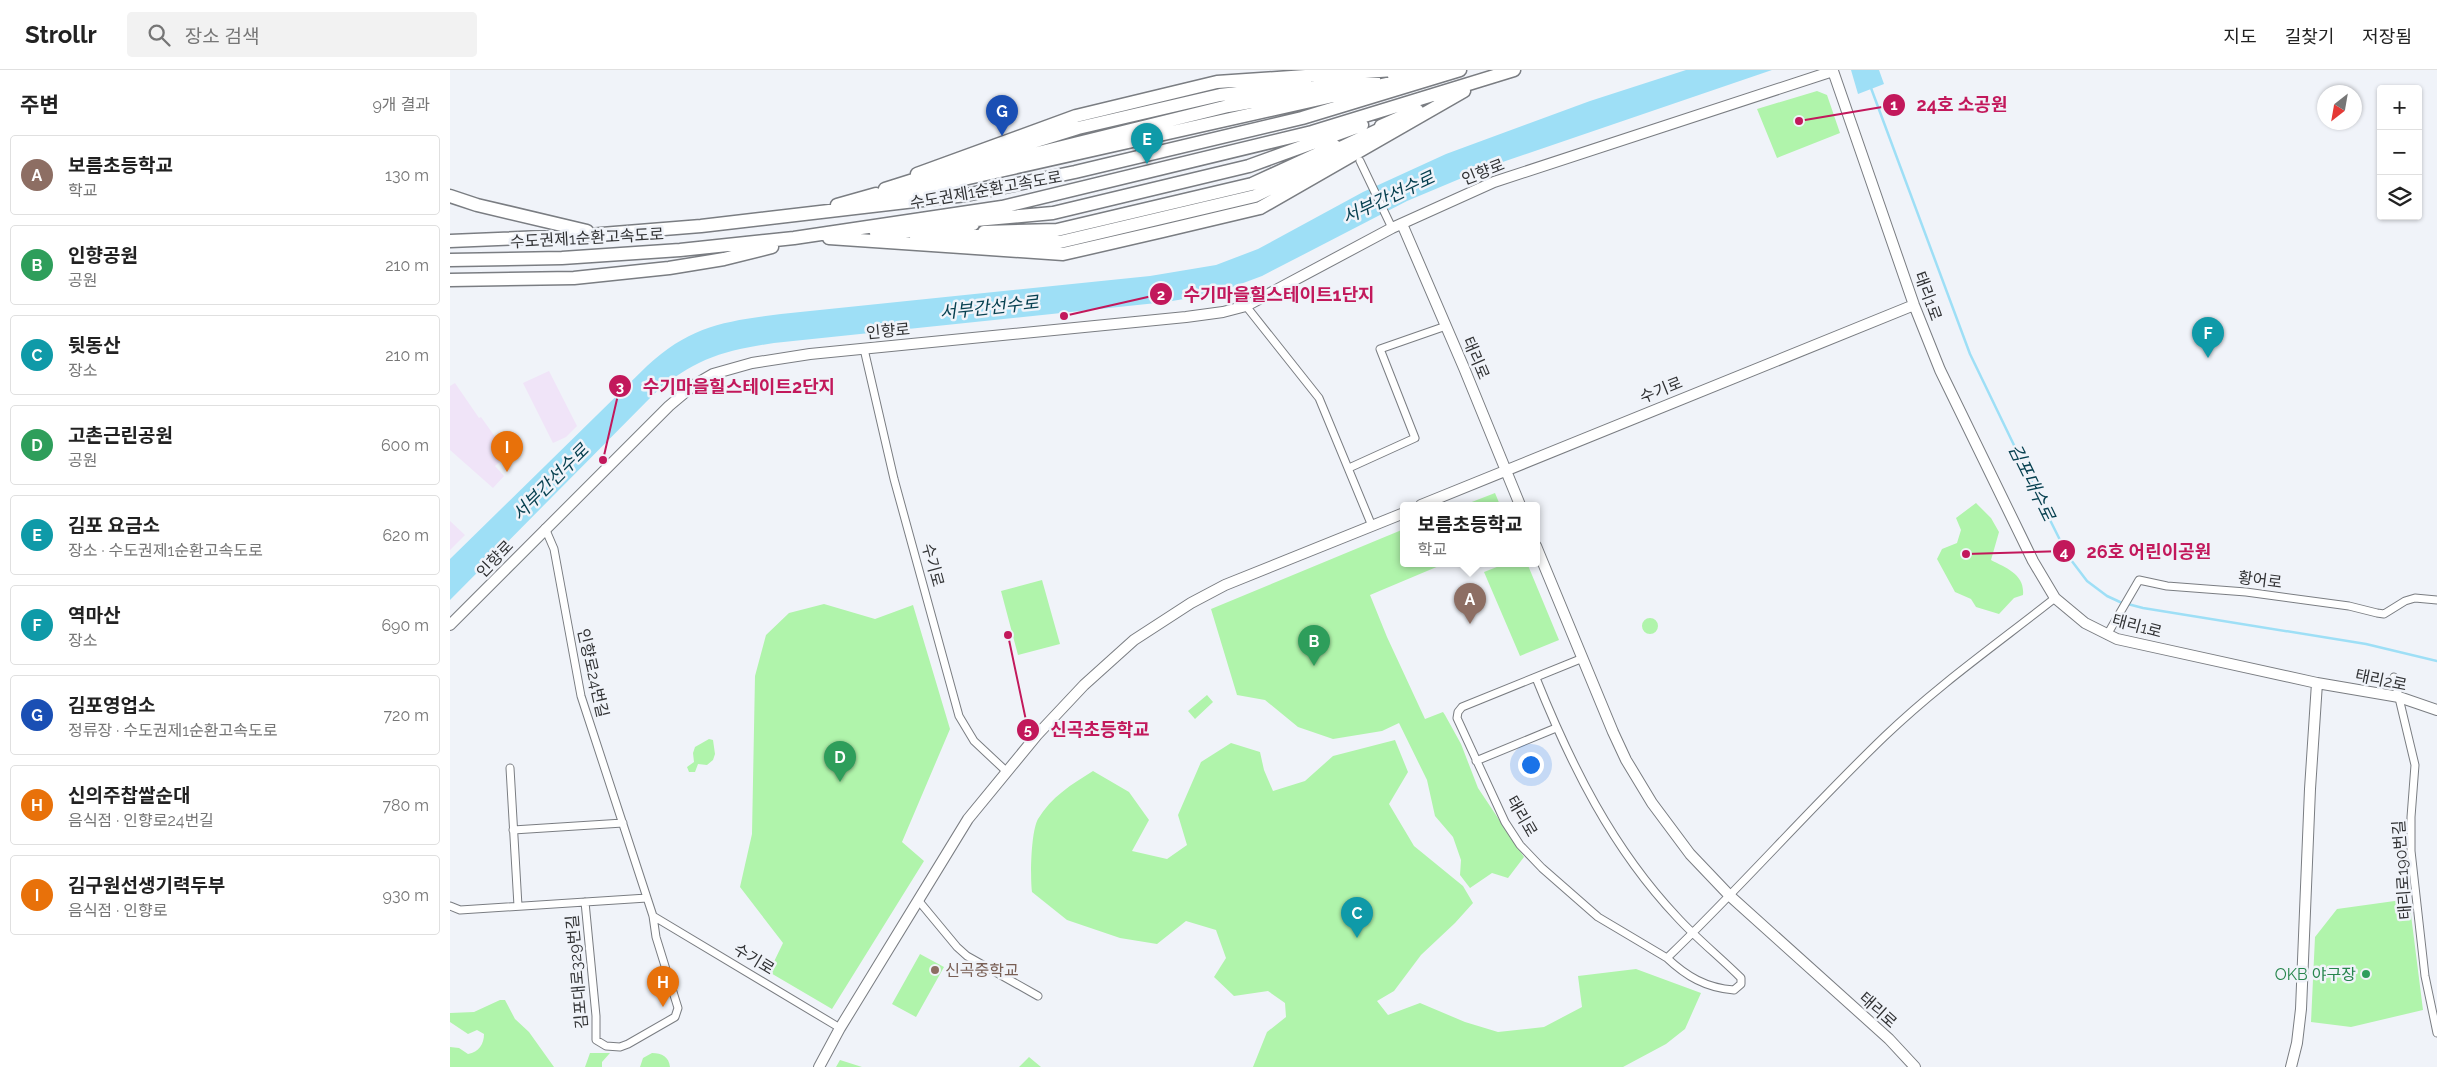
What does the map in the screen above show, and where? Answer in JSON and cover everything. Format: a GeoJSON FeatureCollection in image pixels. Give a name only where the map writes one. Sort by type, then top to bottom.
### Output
{"type":"FeatureCollection","features":[{"type":"Feature","properties":{"kind":"highway"},"geometry":{"type":"LineString","coordinates":[[802,215],[940,164],[1073,110],[1214,77],[1355,70]]}},
{"type":"Feature","properties":{"kind":"highway"},"geometry":{"type":"LineString","coordinates":[[802,215],[1076,116],[1217,82],[1394,70]]}},
{"type":"Feature","properties":{"kind":"highway"},"geometry":{"type":"LineString","coordinates":[[802,215],[1077,122],[1220,89],[1417,70]]}},
{"type":"Feature","properties":{"kind":"highway"},"geometry":{"type":"LineString","coordinates":[[802,215],[1078,128],[1220,95],[1429,70]]}},
{"type":"Feature","properties":{"kind":"highway"},"geometry":{"type":"LineString","coordinates":[[802,215],[1063,138],[1218,102],[1437,70]]}},
{"type":"Feature","properties":{"kind":"highway"},"geometry":{"type":"LineString","coordinates":[[802,215],[1036,152],[1228,106],[1443,70]]}},
{"type":"Feature","properties":{"kind":"highway"},"geometry":{"type":"LineString","coordinates":[[802,215],[1218,120],[1449,70]]}},
{"type":"Feature","properties":{"kind":"highway","name":"수도권제1순환고속도로"},"geometry":{"type":"LineString","coordinates":[[450,241],[602,234],[802,215],[966,195],[1310,116],[1460,70]]}},
{"type":"Feature","properties":{"kind":"highway","name":"수도권제1순환고속도로"},"geometry":{"type":"LineString","coordinates":[[450,260],[636,253],[806,236],[1025,203],[1312,132],[1514,70]]}},
{"type":"Feature","properties":{"kind":"highway"},"geometry":{"type":"LineString","coordinates":[[806,236],[1063,254],[1163,231],[1260,208],[1485,79]]}},
{"type":"Feature","properties":{"kind":"highway"},"geometry":{"type":"LineString","coordinates":[[806,236],[1059,236],[1077,232],[1254,190],[1485,79]]}},
{"type":"Feature","properties":{"kind":"highway"},"geometry":{"type":"LineString","coordinates":[[450,280],[574,278],[669,268],[734,257],[806,236],[1053,213],[1249,166],[1485,79]]}},
{"type":"Feature","properties":{"kind":"highway"},"geometry":{"type":"LineString","coordinates":[[450,196],[476,205],[602,234]]}},
{"type":"Feature","properties":{"kind":"highway"},"geometry":{"type":"LineString","coordinates":[[450,232],[546,237]]}},
{"type":"Feature","properties":{"kind":"highway"},"geometry":{"type":"LineString","coordinates":[[450,286],[480,279]]}},
{"type":"Feature","properties":{"kind":"street","name":"인향로"},"geometry":{"type":"LineString","coordinates":[[450,625],[545,528],[676,400],[702,380],[739,366],[810,354],[1206,314],[1246,306],[1394,223],[1494,182],[1833,70]]}},
{"type":"Feature","properties":{"kind":"street","name":"태리1로"},"geometry":{"type":"LineString","coordinates":[[1833,70],[1914,304],[1968,429],[2033,562],[2055,598],[2085,623],[2317,683]]}},
{"type":"Feature","properties":{"kind":"street"},"geometry":{"type":"LineString","coordinates":[[1360,161],[1394,223]]}},
{"type":"Feature","properties":{"kind":"street","name":"태리로"},"geometry":{"type":"LineString","coordinates":[[1394,223],[1446,326],[1519,502]]}},
{"type":"Feature","properties":{"kind":"street","name":"수기로"},"geometry":{"type":"LineString","coordinates":[[1429,502],[1914,304]]}},
{"type":"Feature","properties":{"kind":"street"},"geometry":{"type":"LineString","coordinates":[[1246,306],[1319,398],[1372,526]]}},
{"type":"Feature","properties":{"kind":"street"},"geometry":{"type":"LineString","coordinates":[[1348,468],[1415,438],[1380,350],[1446,326]]}},
{"type":"Feature","properties":{"kind":"street","name":"수기로"},"geometry":{"type":"LineString","coordinates":[[864,349],[894,479],[959,716],[974,741],[1006,771]]}},
{"type":"Feature","properties":{"kind":"street"},"geometry":{"type":"LineString","coordinates":[[819,1067],[840,1028],[968,819],[1006,771],[1084,685],[1134,640],[1162,621],[1225,585],[1400,515]]}},
{"type":"Feature","properties":{"kind":"street","name":"인향로24번길"},"geometry":{"type":"LineString","coordinates":[[545,528],[554,549],[581,696],[653,916],[654,930],[676,1001],[677,1013],[667,1022],[628,1044],[620,1047],[606,1046],[596,1040]]}},
{"type":"Feature","properties":{"kind":"street","name":"태리로"},"geometry":{"type":"LineString","coordinates":[[1540,556],[1613,732],[1631,769],[1671,830],[1730,896],[1889,1039],[1915,1067]]}},
{"type":"Feature","properties":{"kind":"street","name":"황어로"},"geometry":{"type":"LineString","coordinates":[[2109,630],[2139,580],[2167,586],[2246,592],[2349,606],[2384,614],[2405,601],[2415,598],[2437,600]]}},
{"type":"Feature","properties":{"kind":"street"},"geometry":{"type":"LineString","coordinates":[[1667,958],[1886,736],[1928,698],[2055,598]]}},
{"type":"Feature","properties":{"kind":"street","name":"태리로"},"geometry":{"type":"LineString","coordinates":[[1536,678],[1556,728],[1588,795],[1641,875],[1692,934],[1741,978],[1740,986],[1734,990],[1709,986],[1686,974],[1667,958],[1598,917],[1528,854],[1505,822],[1476,761],[1457,718],[1459,709],[1583,658]]}},
{"type":"Feature","properties":{"kind":"street","name":"태리로190번길"},"geometry":{"type":"LineString","coordinates":[[2394,676],[2415,765],[2410,822],[2412,859],[2426,976],[2437,1033]]}},
{"type":"Feature","properties":{"kind":"street"},"geometry":{"type":"LineString","coordinates":[[2291,1067],[2297,1043],[2301,1009],[2310,790],[2317,683]]}},
{"type":"Feature","properties":{"kind":"street","name":"태리2로"},"geometry":{"type":"LineString","coordinates":[[2317,683],[2398,697],[2437,710]]}},
{"type":"Feature","properties":{"kind":"street"},"geometry":{"type":"LineString","coordinates":[[1476,761],[1556,728]]}},
{"type":"Feature","properties":{"kind":"street"},"geometry":{"type":"LineString","coordinates":[[510,768],[518,906]]}},
{"type":"Feature","properties":{"kind":"street"},"geometry":{"type":"LineString","coordinates":[[513,830],[623,823]]}},
{"type":"Feature","properties":{"kind":"street"},"geometry":{"type":"LineString","coordinates":[[450,906],[460,910],[646,898]]}},
{"type":"Feature","properties":{"kind":"street"},"geometry":{"type":"LineString","coordinates":[[918,900],[957,947],[967,956],[1038,996]]}},
{"type":"Feature","properties":{"kind":"street","name":"김포대로329번길"},"geometry":{"type":"LineString","coordinates":[[585,902],[596,1016],[596,1040]]}},
{"type":"Feature","properties":{"kind":"street","name":"수기로"},"geometry":{"type":"LineString","coordinates":[[653,916],[840,1028]]}},
{"type":"Feature","properties":{"kind":"shaded area"},"geometry":{"type":"Polygon","coordinates":[[[549,371],[577,426],[566,437],[553,443],[523,383],[549,371]]]}},
{"type":"Feature","properties":{"kind":"shaded area"},"geometry":{"type":"Polygon","coordinates":[[[455,383],[508,455],[495,466],[504,476],[493,488],[450,450],[450,386],[455,383]]]}},
{"type":"Feature","properties":{"kind":"shaded area"},"geometry":{"type":"Polygon","coordinates":[[[450,521],[465,535],[450,550],[450,521]]]}},
{"type":"Feature","properties":{"kind":"green space"},"geometry":{"type":"Polygon","coordinates":[[[1817,91],[1827,95],[1840,133],[1777,158],[1757,109],[1817,91]]]}},
{"type":"Feature","properties":{"kind":"green space"},"geometry":{"type":"Polygon","coordinates":[[[1495,493],[1499,502],[1472,502],[1495,493]]]}},
{"type":"Feature","properties":{"kind":"green space"},"geometry":{"type":"Polygon","coordinates":[[[1976,503],[1991,518],[1999,532],[1991,560],[2018,577],[2023,588],[2023,595],[2014,598],[1999,614],[1976,607],[1971,599],[1955,592],[1937,559],[1942,549],[1957,543],[1961,530],[1956,518],[1976,503]]]}},
{"type":"Feature","properties":{"kind":"green space"},"geometry":{"type":"Polygon","coordinates":[[[1400,531],[1400,567],[1436,567],[1370,595],[1425,719],[1443,712],[1461,744],[1478,788],[1524,857],[1508,878],[1492,873],[1470,888],[1460,875],[1461,860],[1453,837],[1435,816],[1427,780],[1399,723],[1382,731],[1333,739],[1298,727],[1265,700],[1237,695],[1211,609],[1400,531]]]}},
{"type":"Feature","properties":{"kind":"green space"},"geometry":{"type":"Polygon","coordinates":[[[1497,567],[1529,567],[1559,640],[1520,656],[1484,572],[1497,567]]]}},
{"type":"Feature","properties":{"kind":"green space"},"geometry":{"type":"Polygon","coordinates":[[[1042,580],[1060,644],[1018,655],[1001,591],[1042,580]]]}},
{"type":"Feature","properties":{"kind":"green space"},"geometry":{"type":"Polygon","coordinates":[[[824,604],[875,619],[913,605],[950,729],[902,842],[924,861],[832,1009],[769,972],[783,943],[740,887],[752,834],[755,676],[766,635],[789,613],[824,604]]]}},
{"type":"Feature","properties":{"kind":"green space"},"geometry":{"type":"Polygon","coordinates":[[[1647,618],[1653,618],[1658,623],[1656,632],[1647,634],[1642,629],[1642,623],[1647,618]]]}},
{"type":"Feature","properties":{"kind":"green space"},"geometry":{"type":"Polygon","coordinates":[[[1207,695],[1213,702],[1195,719],[1188,711],[1207,695]]]}},
{"type":"Feature","properties":{"kind":"green space"},"geometry":{"type":"Polygon","coordinates":[[[709,739],[713,740],[715,754],[713,760],[707,765],[698,764],[695,772],[689,772],[687,767],[694,762],[693,753],[695,747],[709,739]]]}},
{"type":"Feature","properties":{"kind":"green space"},"geometry":{"type":"Polygon","coordinates":[[[1395,740],[1408,772],[1389,804],[1414,846],[1463,886],[1473,903],[1421,955],[1394,991],[1377,1001],[1388,1015],[1420,1003],[1465,1022],[1498,1032],[1544,1027],[1582,1007],[1578,976],[1636,969],[1701,993],[1685,1029],[1666,1044],[1623,1067],[1253,1067],[1267,1032],[1286,1017],[1285,1003],[1268,991],[1234,996],[1214,977],[1226,958],[1216,930],[1186,921],[1157,944],[1120,938],[1067,920],[1032,892],[1032,843],[1038,819],[1049,804],[1070,786],[1093,771],[1129,792],[1149,820],[1132,851],[1167,859],[1187,845],[1178,815],[1201,762],[1231,743],[1260,752],[1264,770],[1273,791],[1305,781],[1333,756],[1395,740]]]}},
{"type":"Feature","properties":{"kind":"green space","name":"OKB 야구장"},"geometry":{"type":"Polygon","coordinates":[[[2409,899],[2423,1010],[2351,1027],[2311,1022],[2315,937],[2337,909],[2409,899]]]}},
{"type":"Feature","properties":{"kind":"green space"},"geometry":{"type":"Polygon","coordinates":[[[920,954],[944,967],[916,1017],[892,1004],[920,954]]]}},
{"type":"Feature","properties":{"kind":"green space"},"geometry":{"type":"Polygon","coordinates":[[[500,1000],[505,1000],[515,1019],[529,1032],[554,1067],[450,1067],[450,1047],[459,1048],[468,1054],[472,1053],[480,1047],[484,1034],[477,1030],[468,1034],[450,1022],[450,1013],[474,1012],[500,1000]]]}},
{"type":"Feature","properties":{"kind":"green space"},"geometry":{"type":"Polygon","coordinates":[[[590,1053],[610,1053],[602,1062],[602,1067],[585,1067],[590,1053]]]}},
{"type":"Feature","properties":{"kind":"green space"},"geometry":{"type":"Polygon","coordinates":[[[652,1053],[664,1056],[670,1067],[640,1067],[643,1058],[652,1053]]]}},
{"type":"Feature","properties":{"kind":"green space"},"geometry":{"type":"Polygon","coordinates":[[[1029,1057],[1041,1067],[1019,1067],[1029,1057]]]}},
{"type":"Feature","properties":{"kind":"green space"},"geometry":{"type":"Polygon","coordinates":[[[840,1060],[862,1067],[836,1067],[840,1060]]]}},
{"type":"Feature","properties":{"kind":"water","name":"서부간선수로"},"geometry":{"type":"Polygon","coordinates":[[[1686,70],[1772,70],[1488,167],[1407,201],[1262,276],[1214,294],[1166,302],[774,343],[739,349],[710,358],[682,372],[654,394],[450,600],[450,559],[647,366],[678,342],[694,334],[742,319],[1150,276],[1216,265],[1258,249],[1363,192],[1446,154],[1590,101],[1686,70]]]}},
{"type":"Feature","properties":{"kind":"water"},"geometry":{"type":"Polygon","coordinates":[[[1851,70],[1879,70],[1884,84],[1858,94],[1851,70]]]}},
{"type":"Feature","properties":{"kind":"waterway","name":"김포대수로"},"geometry":{"type":"LineString","coordinates":[[1871,88],[1970,354],[2068,556],[2087,581],[2107,596],[2120,602],[2143,608],[2366,644],[2437,661]]}},
{"type":"Feature","properties":{"kind":"place","name":"24호 소공원"},"geometry":{"type":"Point","coordinates":[1799,121]}},
{"type":"Feature","properties":{"kind":"place","name":"김포영업소"},"geometry":{"type":"Point","coordinates":[1002,136]}},
{"type":"Feature","properties":{"kind":"place","name":"김포 요금소"},"geometry":{"type":"Point","coordinates":[1147,164]}},
{"type":"Feature","properties":{"kind":"place","name":"수기마을힐스테이트1단지"},"geometry":{"type":"Point","coordinates":[1064,316]}},
{"type":"Feature","properties":{"kind":"place","name":"역마산"},"geometry":{"type":"Point","coordinates":[2208,358]}},
{"type":"Feature","properties":{"kind":"place","name":"수기마을힐스테이트2단지"},"geometry":{"type":"Point","coordinates":[603,460]}},
{"type":"Feature","properties":{"kind":"place","name":"김구원선생기력두부"},"geometry":{"type":"Point","coordinates":[507,472]}},
{"type":"Feature","properties":{"kind":"place","name":"26호 어린이공원"},"geometry":{"type":"Point","coordinates":[1966,554]}},
{"type":"Feature","properties":{"kind":"place","name":"보름초등학교"},"geometry":{"type":"Point","coordinates":[1470,624]}},
{"type":"Feature","properties":{"kind":"place","name":"신곡초등학교"},"geometry":{"type":"Point","coordinates":[1008,635]}},
{"type":"Feature","properties":{"kind":"place","name":"인향공원"},"geometry":{"type":"Point","coordinates":[1314,666]}},
{"type":"Feature","properties":{"kind":"place","name":"고촌근린공원"},"geometry":{"type":"Point","coordinates":[840,782]}},
{"type":"Feature","properties":{"kind":"place","name":"뒷동산"},"geometry":{"type":"Point","coordinates":[1357,938]}},
{"type":"Feature","properties":{"kind":"place","name":"신곡중학교"},"geometry":{"type":"Point","coordinates":[935,970]}},
{"type":"Feature","properties":{"kind":"place","name":"OKB 야구장"},"geometry":{"type":"Point","coordinates":[2366,974]}},
{"type":"Feature","properties":{"kind":"place","name":"신의주찹쌀순대"},"geometry":{"type":"Point","coordinates":[663,1007]}}]}
